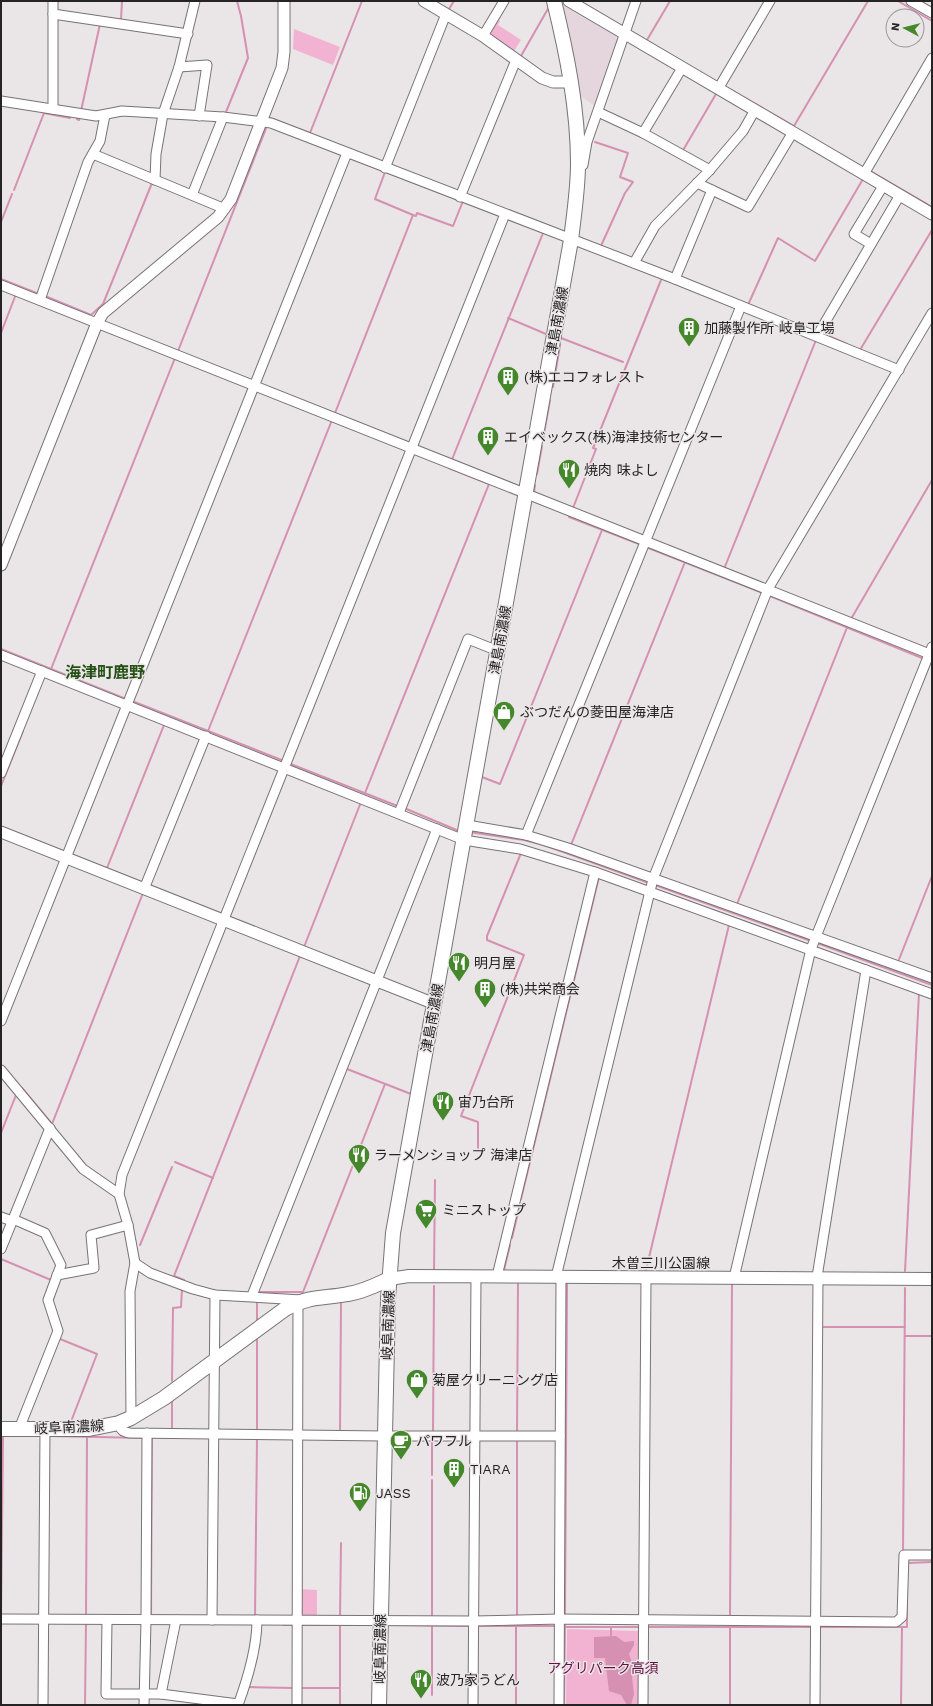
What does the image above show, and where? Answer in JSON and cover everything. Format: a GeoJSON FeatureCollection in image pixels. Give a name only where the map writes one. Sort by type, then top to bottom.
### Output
{"type":"FeatureCollection","features":[{"type":"Feature","properties":{"kind":"main road","name":"津島南濃線"},"geometry":{"type":"LineString","coordinates":[[389,1279],[393,1233],[572,240],[576,192],[577,134],[571,82],[554,1]]}},
{"type":"Feature","properties":{"kind":"main road","name":"木曽三川公園線"},"geometry":{"type":"LineString","coordinates":[[389,1279],[408,1276],[497,1276],[932,1279]]}},
{"type":"Feature","properties":{"kind":"main road","name":"岐阜南濃線"},"geometry":{"type":"LineString","coordinates":[[1,1429],[89,1429],[125,1421],[164,1398],[215,1362],[275,1315],[301,1301],[349,1294],[389,1279],[378,1705]]}},
{"type":"Feature","properties":{"kind":"street"},"geometry":{"type":"LineString","coordinates":[[53,1],[53,109]]}},
{"type":"Feature","properties":{"kind":"street"},"geometry":{"type":"LineString","coordinates":[[155,180],[156,154],[163,114],[179,67],[195,1]]}},
{"type":"Feature","properties":{"kind":"street"},"geometry":{"type":"LineString","coordinates":[[1,565],[97,323],[103,314],[218,217],[225,209],[231,198],[282,68],[284,52],[284,1]]}},
{"type":"Feature","properties":{"kind":"street"},"geometry":{"type":"LineString","coordinates":[[424,1],[483,36],[542,78],[553,82],[571,82]]}},
{"type":"Feature","properties":{"kind":"street"},"geometry":{"type":"LineString","coordinates":[[483,36],[504,1]]}},
{"type":"Feature","properties":{"kind":"street"},"geometry":{"type":"LineString","coordinates":[[569,1],[932,214]]}},
{"type":"Feature","properties":{"kind":"street"},"geometry":{"type":"LineString","coordinates":[[576,192],[587,142],[636,1]]}},
{"type":"Feature","properties":{"kind":"street"},"geometry":{"type":"LineString","coordinates":[[718,89],[770,1]]}},
{"type":"Feature","properties":{"kind":"street"},"geometry":{"type":"LineString","coordinates":[[911,1],[932,13]]}},
{"type":"Feature","properties":{"kind":"street"},"geometry":{"type":"LineString","coordinates":[[53,14],[188,34]]}},
{"type":"Feature","properties":{"kind":"street"},"geometry":{"type":"LineString","coordinates":[[385,168],[446,14]]}},
{"type":"Feature","properties":{"kind":"street"},"geometry":{"type":"LineString","coordinates":[[864,174],[932,58]]}},
{"type":"Feature","properties":{"kind":"street"},"geometry":{"type":"LineString","coordinates":[[460,197],[516,60]]}},
{"type":"Feature","properties":{"kind":"street"},"geometry":{"type":"LineString","coordinates":[[179,67],[207,65],[199,116]]}},
{"type":"Feature","properties":{"kind":"street"},"geometry":{"type":"LineString","coordinates":[[643,133],[682,68]]}},
{"type":"Feature","properties":{"kind":"street"},"geometry":{"type":"LineString","coordinates":[[1,101],[96,116],[122,110],[262,121],[347,152],[675,279],[899,370]]}},
{"type":"Feature","properties":{"kind":"street"},"geometry":{"type":"LineString","coordinates":[[634,263],[654,226],[710,170],[743,132],[755,110]]}},
{"type":"Feature","properties":{"kind":"street"},"geometry":{"type":"LineString","coordinates":[[598,112],[643,133],[710,170]]}},
{"type":"Feature","properties":{"kind":"street"},"geometry":{"type":"LineString","coordinates":[[40,300],[88,162],[100,141],[105,115]]}},
{"type":"Feature","properties":{"kind":"street"},"geometry":{"type":"LineString","coordinates":[[192,195],[223,117]]}},
{"type":"Feature","properties":{"kind":"street"},"geometry":{"type":"LineString","coordinates":[[697,182],[748,207],[793,132]]}},
{"type":"Feature","properties":{"kind":"street"},"geometry":{"type":"LineString","coordinates":[[1,1021],[347,152]]}},
{"type":"Feature","properties":{"kind":"street"},"geometry":{"type":"LineString","coordinates":[[92,154],[225,209]]}},
{"type":"Feature","properties":{"kind":"street"},"geometry":{"type":"LineString","coordinates":[[871,244],[854,234],[883,186]]}},
{"type":"Feature","properties":{"kind":"street"},"geometry":{"type":"LineString","coordinates":[[675,279],[712,190]]}},
{"type":"Feature","properties":{"kind":"street"},"geometry":{"type":"LineString","coordinates":[[817,336],[900,196]]}},
{"type":"Feature","properties":{"kind":"street"},"geometry":{"type":"LineString","coordinates":[[505,214],[122,1175],[119,1194],[128,1225],[135,1263],[130,1291],[125,1421],[120,1428],[124,1432],[147,1433],[214,1432],[384,1436],[560,1436]]}},
{"type":"Feature","properties":{"kind":"street"},"geometry":{"type":"LineString","coordinates":[[1,285],[645,541],[931,652],[811,948],[734,1278]]}},
{"type":"Feature","properties":{"kind":"street"},"geometry":{"type":"LineString","coordinates":[[526,835],[741,306]]}},
{"type":"Feature","properties":{"kind":"street"},"geometry":{"type":"LineString","coordinates":[[559,1705],[559,1277],[649,890],[768,589],[932,313]]}},
{"type":"Feature","properties":{"kind":"street"},"geometry":{"type":"LineString","coordinates":[[400,810],[468,639],[498,651]]}},
{"type":"Feature","properties":{"kind":"street"},"geometry":{"type":"LineString","coordinates":[[1,655],[44,672],[128,701],[206,736],[286,764],[400,810],[437,829],[465,833],[526,835],[932,978]]}},
{"type":"Feature","properties":{"kind":"street"},"geometry":{"type":"LineString","coordinates":[[1,773],[44,672]]}},
{"type":"Feature","properties":{"kind":"street"},"geometry":{"type":"LineString","coordinates":[[144,888],[206,736]]}},
{"type":"Feature","properties":{"kind":"street"},"geometry":{"type":"LineString","coordinates":[[253,1296],[437,829]]}},
{"type":"Feature","properties":{"kind":"street"},"geometry":{"type":"LineString","coordinates":[[1,832],[435,1004]]}},
{"type":"Feature","properties":{"kind":"street"},"geometry":{"type":"LineString","coordinates":[[465,833],[595,872],[649,890],[811,948],[932,994]]}},
{"type":"Feature","properties":{"kind":"street"},"geometry":{"type":"LineString","coordinates":[[497,1276],[595,872]]}},
{"type":"Feature","properties":{"kind":"street"},"geometry":{"type":"LineString","coordinates":[[815,1705],[818,1278],[866,970]]}},
{"type":"Feature","properties":{"kind":"street"},"geometry":{"type":"LineString","coordinates":[[1,1070],[83,1169],[119,1194]]}},
{"type":"Feature","properties":{"kind":"street"},"geometry":{"type":"LineString","coordinates":[[1,1249],[50,1128]]}},
{"type":"Feature","properties":{"kind":"street"},"geometry":{"type":"LineString","coordinates":[[1,1217],[45,1233],[61,1265],[48,1300],[58,1332],[19,1429]]}},
{"type":"Feature","properties":{"kind":"street"},"geometry":{"type":"LineString","coordinates":[[57,1275],[94,1268],[91,1235],[128,1225]]}},
{"type":"Feature","properties":{"kind":"street"},"geometry":{"type":"LineString","coordinates":[[135,1263],[150,1273],[193,1289],[215,1295],[253,1296],[301,1301],[298,1434],[297,1705]]}},
{"type":"Feature","properties":{"kind":"street"},"geometry":{"type":"LineString","coordinates":[[473,1705],[476,1276]]}},
{"type":"Feature","properties":{"kind":"street"},"geometry":{"type":"LineString","coordinates":[[643,1705],[646,1278]]}},
{"type":"Feature","properties":{"kind":"street"},"geometry":{"type":"LineString","coordinates":[[212,1620],[215,1295]]}},
{"type":"Feature","properties":{"kind":"street"},"geometry":{"type":"LineString","coordinates":[[43,1705],[45,1429]]}},
{"type":"Feature","properties":{"kind":"street"},"geometry":{"type":"LineString","coordinates":[[144,1705],[147,1433]]}},
{"type":"Feature","properties":{"kind":"street"},"geometry":{"type":"LineString","coordinates":[[1,1619],[474,1621],[560,1619],[896,1622],[902,1617],[904,1555],[932,1555]]}},
{"type":"Feature","properties":{"kind":"street"},"geometry":{"type":"LineString","coordinates":[[106,1620],[106,1694],[161,1694],[238,1704],[245,1687],[255,1643],[257,1620]]}},
{"type":"Feature","properties":{"kind":"street"},"geometry":{"type":"LineString","coordinates":[[161,1694],[176,1620]]}},
{"type":"Feature","properties":{"kind":"shaded area"},"geometry":{"type":"Polygon","coordinates":[[[563,3],[615,34],[618,42],[596,107],[582,97],[578,89],[563,3]]]}},
{"type":"Feature","properties":{"kind":"shaded area"},"geometry":{"type":"Polygon","coordinates":[[[616,1636],[624,1642],[634,1641],[634,1645],[629,1654],[634,1668],[632,1677],[634,1694],[631,1705],[627,1705],[621,1695],[609,1691],[605,1658],[594,1658],[594,1637],[616,1636]]]}},
{"type":"Feature","properties":{"kind":"green space"},"geometry":{"type":"Polygon","coordinates":[[[496,19],[500,21],[498,25],[521,40],[514,51],[487,33],[496,19]]]}},
{"type":"Feature","properties":{"kind":"green space"},"geometry":{"type":"Polygon","coordinates":[[[294,29],[340,47],[333,65],[293,49],[294,29]]]}},
{"type":"Feature","properties":{"kind":"green space"},"geometry":{"type":"Polygon","coordinates":[[[298,1589],[317,1590],[317,1617],[298,1617],[298,1589]]]}},
{"type":"Feature","properties":{"kind":"green space","name":"アグリパーク高須"},"geometry":{"type":"Polygon","coordinates":[[[567,1629],[641,1631],[640,1705],[566,1705],[567,1629]]]}},
{"type":"Feature","properties":{"kind":"waterway"},"geometry":{"type":"LineString","coordinates":[[119,19],[121,20],[122,1]]}},
{"type":"Feature","properties":{"kind":"waterway"},"geometry":{"type":"LineString","coordinates":[[226,112],[248,58],[237,1]]}},
{"type":"Feature","properties":{"kind":"waterway"},"geometry":{"type":"LineString","coordinates":[[270,118],[310,133],[362,1]]}},
{"type":"Feature","properties":{"kind":"waterway"},"geometry":{"type":"LineString","coordinates":[[449,9],[454,1]]}},
{"type":"Feature","properties":{"kind":"waterway"},"geometry":{"type":"LineString","coordinates":[[647,40],[670,1]]}},
{"type":"Feature","properties":{"kind":"waterway"},"geometry":{"type":"LineString","coordinates":[[728,88],[794,126],[868,1]]}},
{"type":"Feature","properties":{"kind":"waterway"},"geometry":{"type":"LineString","coordinates":[[898,1],[932,21]]}},
{"type":"Feature","properties":{"kind":"waterway"},"geometry":{"type":"LineString","coordinates":[[521,56],[549,7]]}},
{"type":"Feature","properties":{"kind":"waterway"},"geometry":{"type":"LineString","coordinates":[[81,111],[100,24]]}},
{"type":"Feature","properties":{"kind":"waterway"},"geometry":{"type":"LineString","coordinates":[[682,152],[716,94]]}},
{"type":"Feature","properties":{"kind":"waterway"},"geometry":{"type":"LineString","coordinates":[[14,190],[44,113],[70,118]]}},
{"type":"Feature","properties":{"kind":"waterway"},"geometry":{"type":"LineString","coordinates":[[77,119],[79,120],[80,117]]}},
{"type":"Feature","properties":{"kind":"waterway"},"geometry":{"type":"LineString","coordinates":[[178,351],[267,126]]}},
{"type":"Feature","properties":{"kind":"waterway"},"geometry":{"type":"LineString","coordinates":[[595,142],[628,153],[620,177],[633,182],[625,193],[600,248]]}},
{"type":"Feature","properties":{"kind":"waterway"},"geometry":{"type":"LineString","coordinates":[[385,172],[375,199],[413,215]]}},
{"type":"Feature","properties":{"kind":"waterway"},"geometry":{"type":"LineString","coordinates":[[872,172],[932,207]]}},
{"type":"Feature","properties":{"kind":"waterway"},"geometry":{"type":"LineString","coordinates":[[748,305],[778,238],[815,261],[863,179]]}},
{"type":"Feature","properties":{"kind":"waterway"},"geometry":{"type":"LineString","coordinates":[[45,296],[91,315],[103,304],[152,183]]}},
{"type":"Feature","properties":{"kind":"waterway"},"geometry":{"type":"LineString","coordinates":[[1,222],[12,194]]}},
{"type":"Feature","properties":{"kind":"waterway"},"geometry":{"type":"LineString","coordinates":[[335,413],[413,215],[416,216],[417,213],[453,226],[463,201]]}},
{"type":"Feature","properties":{"kind":"waterway"},"geometry":{"type":"LineString","coordinates":[[860,350],[932,230]]}},
{"type":"Feature","properties":{"kind":"waterway"},"geometry":{"type":"LineString","coordinates":[[451,462],[543,233]]}},
{"type":"Feature","properties":{"kind":"waterway"},"geometry":{"type":"LineString","coordinates":[[1,279],[39,294]]}},
{"type":"Feature","properties":{"kind":"waterway"},"geometry":{"type":"LineString","coordinates":[[573,508],[596,449],[593,448],[661,280]]}},
{"type":"Feature","properties":{"kind":"waterway"},"geometry":{"type":"LineString","coordinates":[[1,333],[16,294]]}},
{"type":"Feature","properties":{"kind":"waterway"},"geometry":{"type":"LineString","coordinates":[[508,318],[546,334]]}},
{"type":"Feature","properties":{"kind":"waterway"},"geometry":{"type":"LineString","coordinates":[[822,335],[824,334],[847,344]]}},
{"type":"Feature","properties":{"kind":"waterway"},"geometry":{"type":"LineString","coordinates":[[561,338],[623,362]]}},
{"type":"Feature","properties":{"kind":"waterway"},"geometry":{"type":"LineString","coordinates":[[724,569],[816,340]]}},
{"type":"Feature","properties":{"kind":"waterway"},"geometry":{"type":"LineString","coordinates":[[553,387],[560,345]]}},
{"type":"Feature","properties":{"kind":"waterway"},"geometry":{"type":"LineString","coordinates":[[51,669],[175,358]]}},
{"type":"Feature","properties":{"kind":"waterway"},"geometry":{"type":"LineString","coordinates":[[543,439],[550,400]]}},
{"type":"Feature","properties":{"kind":"waterway"},"geometry":{"type":"LineString","coordinates":[[208,731],[332,420]]}},
{"type":"Feature","properties":{"kind":"waterway"},"geometry":{"type":"LineString","coordinates":[[537,474],[542,446]]}},
{"type":"Feature","properties":{"kind":"waterway"},"geometry":{"type":"LineString","coordinates":[[365,793],[489,484],[449,468]]}},
{"type":"Feature","properties":{"kind":"waterway"},"geometry":{"type":"LineString","coordinates":[[851,619],[932,480]]}},
{"type":"Feature","properties":{"kind":"waterway"},"geometry":{"type":"LineString","coordinates":[[534,492],[535,485]]}},
{"type":"Feature","properties":{"kind":"waterway"},"geometry":{"type":"LineString","coordinates":[[570,515],[569,517],[639,544]]}},
{"type":"Feature","properties":{"kind":"waterway"},"geometry":{"type":"LineString","coordinates":[[482,777],[500,784],[602,530]]}},
{"type":"Feature","properties":{"kind":"waterway"},"geometry":{"type":"LineString","coordinates":[[646,547],[763,593]]}},
{"type":"Feature","properties":{"kind":"waterway"},"geometry":{"type":"LineString","coordinates":[[571,845],[685,562]]}},
{"type":"Feature","properties":{"kind":"waterway"},"geometry":{"type":"LineString","coordinates":[[770,596],[922,658]]}},
{"type":"Feature","properties":{"kind":"waterway"},"geometry":{"type":"LineString","coordinates":[[737,904],[848,625]]}},
{"type":"Feature","properties":{"kind":"waterway"},"geometry":{"type":"LineString","coordinates":[[1,649],[126,699]]}},
{"type":"Feature","properties":{"kind":"waterway"},"geometry":{"type":"LineString","coordinates":[[132,701],[284,761]]}},
{"type":"Feature","properties":{"kind":"waterway"},"geometry":{"type":"LineString","coordinates":[[107,868],[164,725]]}},
{"type":"Feature","properties":{"kind":"waterway"},"geometry":{"type":"LineString","coordinates":[[1,786],[23,731]]}},
{"type":"Feature","properties":{"kind":"waterway"},"geometry":{"type":"LineString","coordinates":[[288,763],[400,807]]}},
{"type":"Feature","properties":{"kind":"waterway"},"geometry":{"type":"LineString","coordinates":[[304,947],[361,802]]}},
{"type":"Feature","properties":{"kind":"waterway"},"geometry":{"type":"LineString","coordinates":[[404,808],[459,831]]}},
{"type":"Feature","properties":{"kind":"waterway"},"geometry":{"type":"LineString","coordinates":[[469,832],[524,840],[544,845],[649,883]]}},
{"type":"Feature","properties":{"kind":"waterway"},"geometry":{"type":"LineString","coordinates":[[478,1148],[478,1122],[461,1116],[524,955],[487,940],[487,936],[521,853]]}},
{"type":"Feature","properties":{"kind":"waterway"},"geometry":{"type":"LineString","coordinates":[[898,962],[932,876]]}},
{"type":"Feature","properties":{"kind":"waterway"},"geometry":{"type":"LineString","coordinates":[[521,1199],[599,877]]}},
{"type":"Feature","properties":{"kind":"waterway"},"geometry":{"type":"LineString","coordinates":[[655,885],[811,941]]}},
{"type":"Feature","properties":{"kind":"waterway"},"geometry":{"type":"LineString","coordinates":[[22,1088],[52,1124],[143,893]]}},
{"type":"Feature","properties":{"kind":"waterway"},"geometry":{"type":"LineString","coordinates":[[646,1270],[729,925]]}},
{"type":"Feature","properties":{"kind":"waterway"},"geometry":{"type":"LineString","coordinates":[[817,943],[932,985]]}},
{"type":"Feature","properties":{"kind":"waterway"},"geometry":{"type":"LineString","coordinates":[[183,1282],[184,1280],[174,1276],[300,956]]}},
{"type":"Feature","properties":{"kind":"waterway"},"geometry":{"type":"LineString","coordinates":[[905,1271],[919,993]]}},
{"type":"Feature","properties":{"kind":"waterway"},"geometry":{"type":"LineString","coordinates":[[347,1067],[347,1069],[411,1094],[412,1093]]}},
{"type":"Feature","properties":{"kind":"waterway"},"geometry":{"type":"LineString","coordinates":[[258,1292],[303,1292],[385,1084]]}},
{"type":"Feature","properties":{"kind":"waterway"},"geometry":{"type":"LineString","coordinates":[[1,1133],[16,1095]]}},
{"type":"Feature","properties":{"kind":"waterway"},"geometry":{"type":"LineString","coordinates":[[175,1162],[213,1178]]}},
{"type":"Feature","properties":{"kind":"waterway"},"geometry":{"type":"LineString","coordinates":[[140,1245],[172,1167]]}},
{"type":"Feature","properties":{"kind":"waterway"},"geometry":{"type":"LineString","coordinates":[[434,1270],[435,1180]]}},
{"type":"Feature","properties":{"kind":"waterway"},"geometry":{"type":"LineString","coordinates":[[512,1238],[519,1208]]}},
{"type":"Feature","properties":{"kind":"waterway"},"geometry":{"type":"LineString","coordinates":[[504,1270],[510,1245]]}},
{"type":"Feature","properties":{"kind":"waterway"},"geometry":{"type":"LineString","coordinates":[[1,1259],[51,1281]]}},
{"type":"Feature","properties":{"kind":"waterway"},"geometry":{"type":"LineString","coordinates":[[517,1433],[518,1284]]}},
{"type":"Feature","properties":{"kind":"waterway"},"geometry":{"type":"LineString","coordinates":[[565,1614],[567,1284]]}},
{"type":"Feature","properties":{"kind":"waterway"},"geometry":{"type":"LineString","coordinates":[[730,1617],[732,1284]]}},
{"type":"Feature","properties":{"kind":"waterway"},"geometry":{"type":"LineString","coordinates":[[433,1433],[434,1286]]}},
{"type":"Feature","properties":{"kind":"waterway"},"geometry":{"type":"LineString","coordinates":[[905,1288],[903,1551],[905,1551]]}},
{"type":"Feature","properties":{"kind":"waterway"},"geometry":{"type":"LineString","coordinates":[[172,1381],[173,1308],[181,1307],[182,1289]]}},
{"type":"Feature","properties":{"kind":"waterway"},"geometry":{"type":"LineString","coordinates":[[257,1301],[257,1321]]}},
{"type":"Feature","properties":{"kind":"waterway"},"geometry":{"type":"LineString","coordinates":[[340,1431],[341,1301]]}},
{"type":"Feature","properties":{"kind":"waterway"},"geometry":{"type":"LineString","coordinates":[[821,1327],[905,1327]]}},
{"type":"Feature","properties":{"kind":"waterway"},"geometry":{"type":"LineString","coordinates":[[905,1336],[932,1336]]}},
{"type":"Feature","properties":{"kind":"waterway"},"geometry":{"type":"LineString","coordinates":[[60,1339],[97,1354],[72,1419]]}},
{"type":"Feature","properties":{"kind":"waterway"},"geometry":{"type":"LineString","coordinates":[[257,1339],[257,1431]]}},
{"type":"Feature","properties":{"kind":"waterway"},"geometry":{"type":"LineString","coordinates":[[172,1399],[172,1430]]}},
{"type":"Feature","properties":{"kind":"waterway"},"geometry":{"type":"LineString","coordinates":[[1,1615],[3,1436]]}},
{"type":"Feature","properties":{"kind":"waterway"},"geometry":{"type":"LineString","coordinates":[[28,1436],[40,1436]]}},
{"type":"Feature","properties":{"kind":"waterway"},"geometry":{"type":"LineString","coordinates":[[50,1436],[143,1438]]}},
{"type":"Feature","properties":{"kind":"waterway"},"geometry":{"type":"LineString","coordinates":[[86,1616],[87,1437]]}},
{"type":"Feature","properties":{"kind":"waterway"},"geometry":{"type":"LineString","coordinates":[[151,1617],[153,1437]]}},
{"type":"Feature","properties":{"kind":"waterway"},"geometry":{"type":"LineString","coordinates":[[255,1617],[257,1438]]}},
{"type":"Feature","properties":{"kind":"waterway"},"geometry":{"type":"LineString","coordinates":[[432,1439],[432,1475]]}},
{"type":"Feature","properties":{"kind":"waterway"},"geometry":{"type":"LineString","coordinates":[[517,1439],[517,1617]]}},
{"type":"Feature","properties":{"kind":"waterway"},"geometry":{"type":"LineString","coordinates":[[432,1480],[432,1617]]}},
{"type":"Feature","properties":{"kind":"waterway"},"geometry":{"type":"LineString","coordinates":[[340,1617],[341,1543]]}},
{"type":"Feature","properties":{"kind":"waterway"},"geometry":{"type":"LineString","coordinates":[[908,1563],[932,1562]]}},
{"type":"Feature","properties":{"kind":"waterway"},"geometry":{"type":"LineString","coordinates":[[819,1627],[907,1627],[907,1586]]}},
{"type":"Feature","properties":{"kind":"waterway"},"geometry":{"type":"LineString","coordinates":[[85,1705],[86,1623]]}},
{"type":"Feature","properties":{"kind":"waterway"},"geometry":{"type":"LineString","coordinates":[[564,1705],[565,1623]]}},
{"type":"Feature","properties":{"kind":"waterway"},"geometry":{"type":"LineString","coordinates":[[283,1625],[291,1625]]}},
{"type":"Feature","properties":{"kind":"waterway"},"geometry":{"type":"LineString","coordinates":[[301,1625],[373,1625]]}},
{"type":"Feature","properties":{"kind":"waterway"},"geometry":{"type":"LineString","coordinates":[[340,1625],[340,1705]]}},
{"type":"Feature","properties":{"kind":"waterway"},"geometry":{"type":"LineString","coordinates":[[387,1625],[470,1626]]}},
{"type":"Feature","properties":{"kind":"waterway"},"geometry":{"type":"LineString","coordinates":[[432,1625],[432,1695]]}},
{"type":"Feature","properties":{"kind":"waterway"},"geometry":{"type":"LineString","coordinates":[[730,1625],[730,1705]]}},
{"type":"Feature","properties":{"kind":"waterway"},"geometry":{"type":"LineString","coordinates":[[478,1626],[556,1626]]}},
{"type":"Feature","properties":{"kind":"waterway"},"geometry":{"type":"LineString","coordinates":[[516,1626],[516,1705]]}},
{"type":"Feature","properties":{"kind":"waterway"},"geometry":{"type":"LineString","coordinates":[[565,1627],[641,1627]]}},
{"type":"Feature","properties":{"kind":"waterway"},"geometry":{"type":"LineString","coordinates":[[611,1627],[611,1636]]}},
{"type":"Feature","properties":{"kind":"waterway"},"geometry":{"type":"LineString","coordinates":[[648,1627],[812,1627]]}},
{"type":"Feature","properties":{"kind":"waterway"},"geometry":{"type":"LineString","coordinates":[[901,1705],[902,1627]]}},
{"type":"Feature","properties":{"kind":"waterway"},"geometry":{"type":"LineString","coordinates":[[248,1687],[294,1688]]}},
{"type":"Feature","properties":{"kind":"waterway"},"geometry":{"type":"LineString","coordinates":[[300,1688],[340,1688]]}},
{"type":"Feature","properties":{"kind":"place","name":"加藤製作所 岐阜工場"},"geometry":{"type":"Point","coordinates":[689,348]}},
{"type":"Feature","properties":{"kind":"place","name":"(株)エコフォレスト"},"geometry":{"type":"Point","coordinates":[508,396]}},
{"type":"Feature","properties":{"kind":"place","name":"エイベックス(株)海津技術センター"},"geometry":{"type":"Point","coordinates":[488,456]}},
{"type":"Feature","properties":{"kind":"place","name":"焼肉 味よし"},"geometry":{"type":"Point","coordinates":[569,490]}},
{"type":"Feature","properties":{"kind":"place","name":"ぶつだんの菱田屋海津店"},"geometry":{"type":"Point","coordinates":[504,732]}},
{"type":"Feature","properties":{"kind":"place","name":"明月屋"},"geometry":{"type":"Point","coordinates":[459,982]}},
{"type":"Feature","properties":{"kind":"place","name":"(株)共栄商会"},"geometry":{"type":"Point","coordinates":[485,1008]}},
{"type":"Feature","properties":{"kind":"place","name":"宙乃台所"},"geometry":{"type":"Point","coordinates":[443,1122]}},
{"type":"Feature","properties":{"kind":"place","name":"ラーメンショップ 海津店"},"geometry":{"type":"Point","coordinates":[359,1174]}},
{"type":"Feature","properties":{"kind":"place","name":"ミニストップ"},"geometry":{"type":"Point","coordinates":[426,1230]}},
{"type":"Feature","properties":{"kind":"place","name":"菊屋クリーニング店"},"geometry":{"type":"Point","coordinates":[417,1400]}},
{"type":"Feature","properties":{"kind":"place","name":"パワフル"},"geometry":{"type":"Point","coordinates":[401,1460]}},
{"type":"Feature","properties":{"kind":"place","name":"TIARA"},"geometry":{"type":"Point","coordinates":[454,1488]}},
{"type":"Feature","properties":{"kind":"place","name":"JASS"},"geometry":{"type":"Point","coordinates":[360,1512]}},
{"type":"Feature","properties":{"kind":"place","name":"波乃家うどん"},"geometry":{"type":"Point","coordinates":[421,1700]}},
{"type":"Feature","properties":{"kind":"district","name":"海津町鹿野"},"geometry":{"type":"Point","coordinates":[105,672]}}]}
